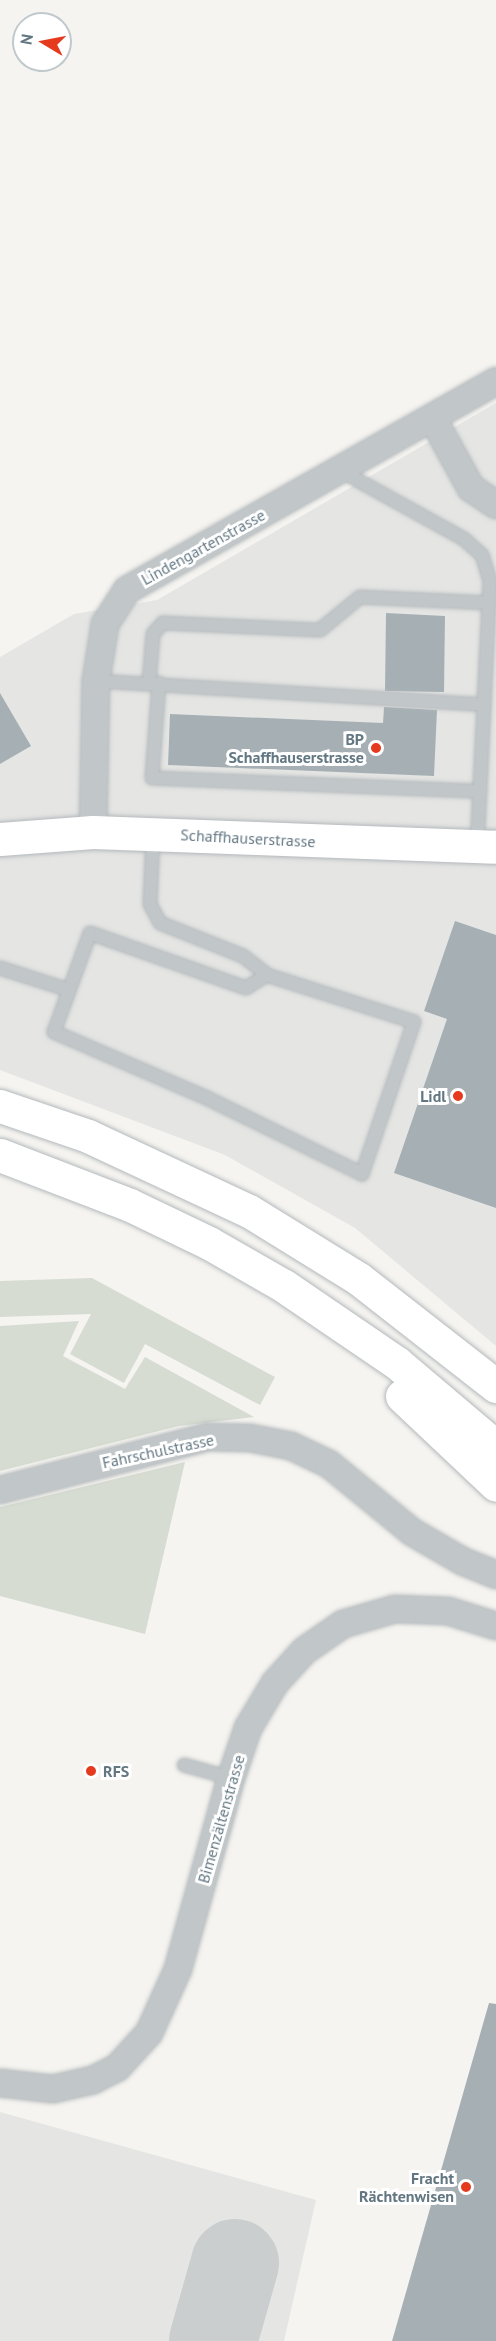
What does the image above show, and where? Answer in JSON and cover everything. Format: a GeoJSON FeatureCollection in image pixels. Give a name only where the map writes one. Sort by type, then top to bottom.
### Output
{"type":"FeatureCollection","features":[{"type":"Feature","properties":{"kind":"main road","name":"Schaffhauserstrasse"},"geometry":{"type":"LineString","coordinates":[[0,839],[93,832],[486,847]]}},
{"type":"Feature","properties":{"kind":"main road"},"geometry":{"type":"LineString","coordinates":[[0,1106],[109,1145],[249,1211],[359,1279],[496,1386]]}},
{"type":"Feature","properties":{"kind":"main road"},"geometry":{"type":"LineString","coordinates":[[0,1155],[130,1205],[209,1243],[284,1286],[397,1363],[496,1447]]}},
{"type":"Feature","properties":{"kind":"main road"},"geometry":{"type":"LineString","coordinates":[[284,1286],[496,1485]]}},
{"type":"Feature","properties":{"kind":"street","name":"Lindengartenstrasse"},"geometry":{"type":"LineString","coordinates":[[93,832],[96,681],[105,624],[127,590],[433,419],[496,381]]}},
{"type":"Feature","properties":{"kind":"street"},"geometry":{"type":"LineString","coordinates":[[433,419],[471,488],[496,505]]}},
{"type":"Feature","properties":{"kind":"street","name":"Fahrschulstrasse"},"geometry":{"type":"LineString","coordinates":[[0,1490],[208,1437],[250,1438],[291,1446],[329,1464],[412,1532],[462,1561],[496,1575]]}},
{"type":"Feature","properties":{"kind":"street","name":"Bimenzältenstrasse"},"geometry":{"type":"LineString","coordinates":[[0,2083],[53,2088],[93,2080],[117,2068],[149,2033],[178,1969],[231,1778],[248,1728],[275,1683],[304,1651],[343,1624],[395,1609],[448,1611],[496,1626]]}},
{"type":"Feature","properties":{"kind":"lane"},"geometry":{"type":"LineString","coordinates":[[340,471],[464,539],[482,555],[490,581],[480,791],[486,847]]}},
{"type":"Feature","properties":{"kind":"lane"},"geometry":{"type":"LineString","coordinates":[[480,791],[152,778],[153,634],[163,623],[320,630],[360,597],[489,603]]}},
{"type":"Feature","properties":{"kind":"lane"},"geometry":{"type":"LineString","coordinates":[[96,681],[484,705]]}},
{"type":"Feature","properties":{"kind":"lane"},"geometry":{"type":"LineString","coordinates":[[153,834],[150,904],[160,923],[243,956],[267,975],[414,1022],[362,1174],[207,1098],[54,1032],[90,933],[246,988],[267,975]]}},
{"type":"Feature","properties":{"kind":"lane"},"geometry":{"type":"LineString","coordinates":[[0,968],[69,990]]}},
{"type":"Feature","properties":{"kind":"lane"},"geometry":{"type":"LineString","coordinates":[[184,1765],[231,1778]]}},
{"type":"Feature","properties":{"kind":"shaded area"},"geometry":{"type":"Polygon","coordinates":[[[496,403],[496,1346],[355,1228],[225,1155],[0,1070],[0,657],[74,614],[157,600],[496,403]]]}},
{"type":"Feature","properties":{"kind":"shaded area"},"geometry":{"type":"Polygon","coordinates":[[[92,1278],[275,1377],[260,1405],[145,1344],[124,1383],[70,1354],[91,1314],[0,1317],[0,1281],[92,1278]]]}},
{"type":"Feature","properties":{"kind":"shaded area"},"geometry":{"type":"Polygon","coordinates":[[[79,1321],[63,1356],[125,1389],[145,1357],[254,1417],[179,1426],[0,1471],[0,1326],[79,1321]]]}},
{"type":"Feature","properties":{"kind":"shaded area"},"geometry":{"type":"Polygon","coordinates":[[[185,1462],[145,1634],[0,1596],[0,1507],[185,1462]]]}},
{"type":"Feature","properties":{"kind":"shaded area"},"geometry":{"type":"Polygon","coordinates":[[[0,2112],[316,2200],[284,2341],[0,2341],[0,2112]]]}},
{"type":"Feature","properties":{"kind":"building"},"geometry":{"type":"Polygon","coordinates":[[[386,613],[445,616],[444,692],[385,691],[386,613]]]}},
{"type":"Feature","properties":{"kind":"building"},"geometry":{"type":"Polygon","coordinates":[[[0,693],[31,746],[0,764],[0,693]]]}},
{"type":"Feature","properties":{"kind":"building"},"geometry":{"type":"Polygon","coordinates":[[[384,707],[437,710],[434,776],[168,765],[170,714],[383,723],[384,707]]]}},
{"type":"Feature","properties":{"kind":"building","name":"Lidl"},"geometry":{"type":"Polygon","coordinates":[[[455,921],[496,935],[496,1208],[394,1173],[447,1019],[424,1011],[455,921]]]}},
{"type":"Feature","properties":{"kind":"building","name":"Fracht Rächtenwisen"},"geometry":{"type":"Polygon","coordinates":[[[489,2003],[496,2004],[496,2341],[392,2341],[489,2003]]]}},
{"type":"Feature","properties":{"kind":"taxiway"},"geometry":{"type":"LineString","coordinates":[[213,2341],[235,2263]]}},
{"type":"Feature","properties":{"kind":"place","name":"BP Schaffhauserstrasse"},"geometry":{"type":"Point","coordinates":[376,748]}},
{"type":"Feature","properties":{"kind":"place","name":"Lidl"},"geometry":{"type":"Point","coordinates":[458,1096]}},
{"type":"Feature","properties":{"kind":"place","name":"RFS"},"geometry":{"type":"Point","coordinates":[91,1771]}},
{"type":"Feature","properties":{"kind":"place","name":"Fracht Rächtenwisen"},"geometry":{"type":"Point","coordinates":[466,2187]}}]}
